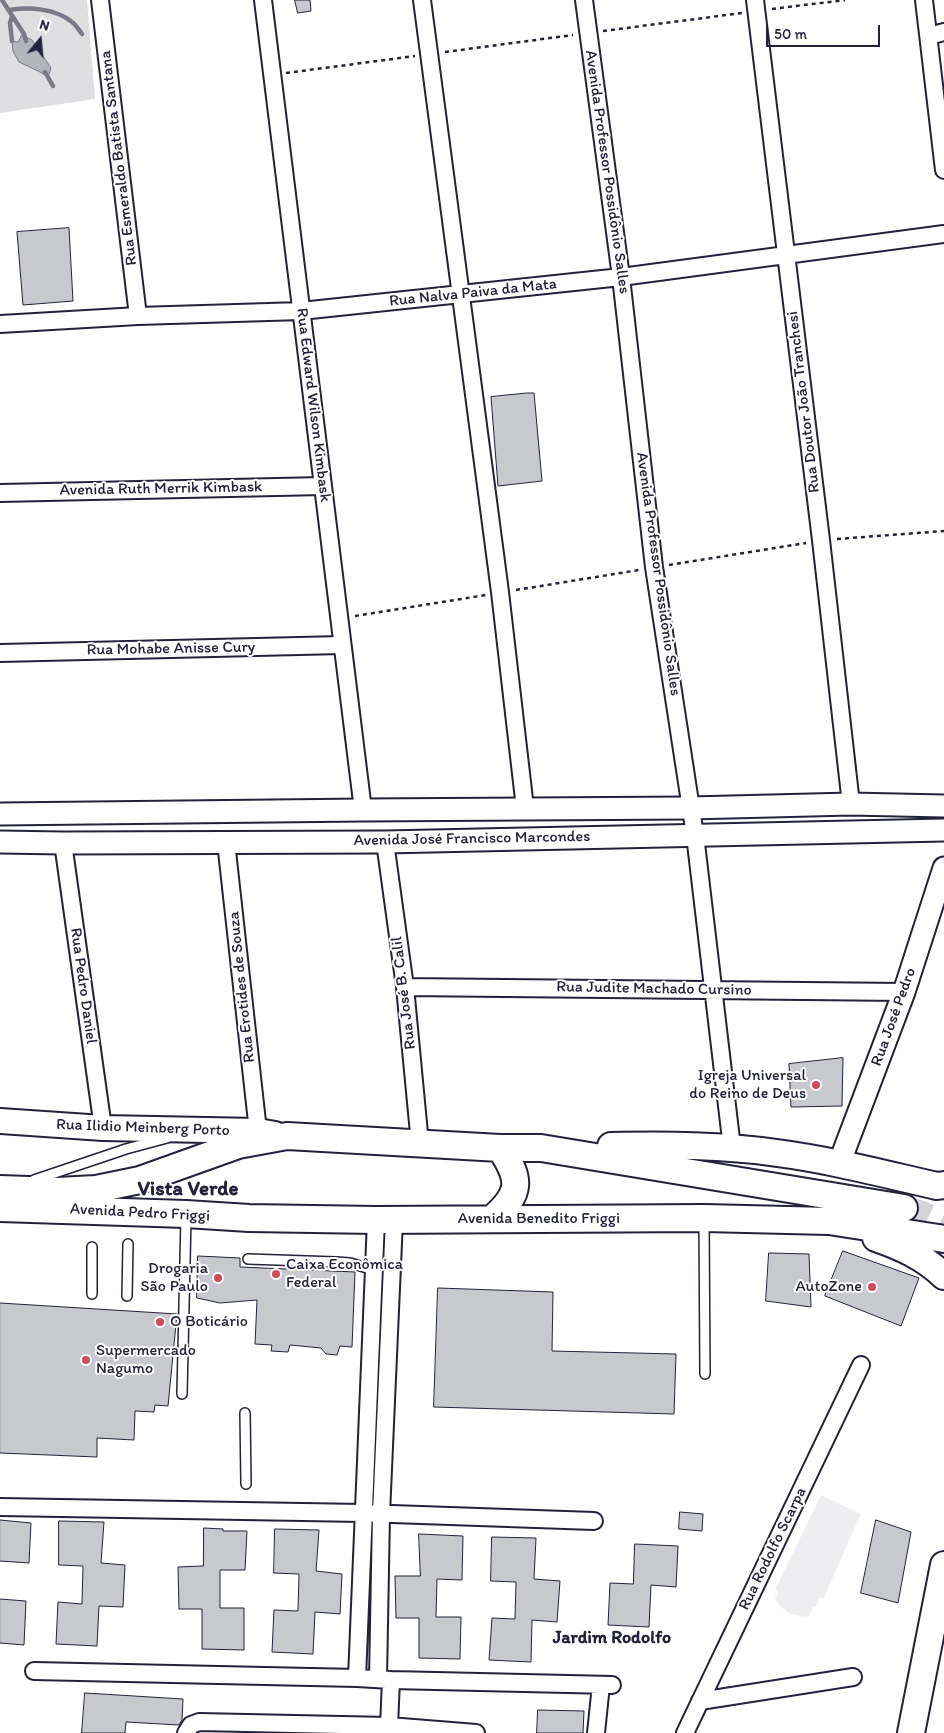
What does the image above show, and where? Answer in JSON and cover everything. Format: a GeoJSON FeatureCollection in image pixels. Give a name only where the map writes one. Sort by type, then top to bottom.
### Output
{"type":"FeatureCollection","features":[{"type":"Feature","properties":{"kind":"main road","name":"Rua Ilidio Meinberg Porto"},"geometry":{"type":"LineString","coordinates":[[0,1121],[103,1128],[258,1131],[286,1136]]}},
{"type":"Feature","properties":{"kind":"main road"},"geometry":{"type":"LineString","coordinates":[[1,1195],[96,1189],[140,1180],[238,1145],[286,1136],[500,1148],[624,1146],[732,1148],[778,1153],[840,1164],[937,1186],[944,1185]]}},
{"type":"Feature","properties":{"kind":"main road"},"geometry":{"type":"LineString","coordinates":[[492,1219],[505,1207],[513,1195],[516,1180],[511,1164],[500,1148]]}},
{"type":"Feature","properties":{"kind":"main road"},"geometry":{"type":"LineString","coordinates":[[541,1148],[904,1208]]}},
{"type":"Feature","properties":{"kind":"main road","name":"Avenida Pedro Friggi"},"geometry":{"type":"LineString","coordinates":[[1,1195],[186,1214],[249,1218]]}},
{"type":"Feature","properties":{"kind":"main road","name":"Avenida Benedito Friggi"},"geometry":{"type":"LineString","coordinates":[[249,1218],[385,1220],[704,1218],[829,1221]]}},
{"type":"Feature","properties":{"kind":"main road"},"geometry":{"type":"LineString","coordinates":[[829,1221],[944,1239]]}},
{"type":"Feature","properties":{"kind":"main road"},"geometry":{"type":"LineString","coordinates":[[829,1221],[896,1245],[922,1258],[944,1276]]}},
{"type":"Feature","properties":{"kind":"main road"},"geometry":{"type":"LineString","coordinates":[[910,1733],[944,1565]]}},
{"type":"Feature","properties":{"kind":"street","name":"Rua Esmeraldo Batista Santana"},"geometry":{"type":"LineString","coordinates":[[100,0],[138,316]]}},
{"type":"Feature","properties":{"kind":"street","name":"Rua Edward Wilson Kimbask"},"geometry":{"type":"LineString","coordinates":[[263,0],[362,810]]}},
{"type":"Feature","properties":{"kind":"street"},"geometry":{"type":"LineString","coordinates":[[422,0],[500,592],[525,808]]}},
{"type":"Feature","properties":{"kind":"street","name":"Avenida Professor Possidônio Salles"},"geometry":{"type":"LineString","coordinates":[[584,0],[621,277],[654,567],[694,835],[732,1148]]}},
{"type":"Feature","properties":{"kind":"street"},"geometry":{"type":"LineString","coordinates":[[924,0],[937,34],[944,170]]}},
{"type":"Feature","properties":{"kind":"street","name":"Rua Doutor João Tranchesi"},"geometry":{"type":"LineString","coordinates":[[755,6],[850,804]]}},
{"type":"Feature","properties":{"kind":"street","name":"Rua Nalva Paiva da Mata"},"geometry":{"type":"LineString","coordinates":[[0,324],[138,316],[301,312],[621,277],[944,234]]}},
{"type":"Feature","properties":{"kind":"street","name":"Avenida Ruth Merrik Kimbask"},"geometry":{"type":"LineString","coordinates":[[0,493],[323,486]]}},
{"type":"Feature","properties":{"kind":"street","name":"Rua Mohabe Anisse Cury"},"geometry":{"type":"LineString","coordinates":[[0,654],[342,645]]}},
{"type":"Feature","properties":{"kind":"street","name":"Avenida José Francisco Marcondes"},"geometry":{"type":"LineString","coordinates":[[0,814],[690,808],[850,804],[944,806]]}},
{"type":"Feature","properties":{"kind":"street"},"geometry":{"type":"LineString","coordinates":[[944,813],[942,822],[944,825]]}},
{"type":"Feature","properties":{"kind":"street","name":"Avenida José Francisco Marcondes"},"geometry":{"type":"LineString","coordinates":[[0,842],[384,842],[944,830]]}},
{"type":"Feature","properties":{"kind":"street","name":"Rua Erotides de Souza"},"geometry":{"type":"LineString","coordinates":[[226,842],[258,1131]]}},
{"type":"Feature","properties":{"kind":"street","name":"Rua José B. Calil"},"geometry":{"type":"LineString","coordinates":[[384,842],[405,987],[420,1144]]}},
{"type":"Feature","properties":{"kind":"street","name":"Rua Pedro Daniel"},"geometry":{"type":"LineString","coordinates":[[63,843],[103,1128]]}},
{"type":"Feature","properties":{"kind":"street","name":"Rua José Pedro"},"geometry":{"type":"LineString","coordinates":[[840,1164],[904,992],[944,868]]}},
{"type":"Feature","properties":{"kind":"street","name":"Rua Judite Machado Cursino"},"geometry":{"type":"LineString","coordinates":[[405,987],[904,992]]}},
{"type":"Feature","properties":{"kind":"street"},"geometry":{"type":"LineString","coordinates":[[357,1678],[374,1270],[385,1220]]}},
{"type":"Feature","properties":{"kind":"street"},"geometry":{"type":"LineString","coordinates":[[385,1220],[381,1514],[384,1680],[389,1726]]}},
{"type":"Feature","properties":{"kind":"street","name":"Rua Rodolfo Scarpa"},"geometry":{"type":"LineString","coordinates":[[685,1733],[861,1365]]}},
{"type":"Feature","properties":{"kind":"street"},"geometry":{"type":"LineString","coordinates":[[0,1507],[364,1513],[594,1521]]}},
{"type":"Feature","properties":{"kind":"street"},"geometry":{"type":"LineString","coordinates":[[34,1671],[607,1685],[596,1733]]}},
{"type":"Feature","properties":{"kind":"street"},"geometry":{"type":"LineString","coordinates":[[700,1702],[853,1677]]}},
{"type":"Feature","properties":{"kind":"street"},"geometry":{"type":"LineString","coordinates":[[186,1733],[191,1725],[199,1722],[389,1726],[476,1733]]}},
{"type":"Feature","properties":{"kind":"lane"},"geometry":{"type":"LineString","coordinates":[[1,1195],[126,1149],[201,1130]]}},
{"type":"Feature","properties":{"kind":"lane"},"geometry":{"type":"LineString","coordinates":[[182,1394],[186,1214]]}},
{"type":"Feature","properties":{"kind":"lane"},"geometry":{"type":"LineString","coordinates":[[704,1218],[705,1374]]}},
{"type":"Feature","properties":{"kind":"lane"},"geometry":{"type":"LineString","coordinates":[[127,1296],[128,1244]]}},
{"type":"Feature","properties":{"kind":"lane"},"geometry":{"type":"LineString","coordinates":[[92,1247],[92,1294]]}},
{"type":"Feature","properties":{"kind":"lane"},"geometry":{"type":"LineString","coordinates":[[248,1258],[350,1263],[374,1270]]}},
{"type":"Feature","properties":{"kind":"lane"},"geometry":{"type":"LineString","coordinates":[[245,1413],[246,1484]]}},
{"type":"Feature","properties":{"kind":"path"},"geometry":{"type":"LineString","coordinates":[[272,74],[588,33],[755,6],[845,0]]}},
{"type":"Feature","properties":{"kind":"shaded area"},"geometry":{"type":"Polygon","coordinates":[[[0,0],[87,0],[95,99],[0,113],[0,0]]]}},
{"type":"Feature","properties":{"kind":"shaded area"},"geometry":{"type":"Polygon","coordinates":[[[22,35],[32,40],[51,68],[48,77],[19,62],[13,51],[12,41],[18,42],[22,35]]]}},
{"type":"Feature","properties":{"kind":"shaded area"},"geometry":{"type":"Polygon","coordinates":[[[821,1495],[861,1514],[823,1599],[820,1597],[816,1607],[813,1607],[809,1616],[805,1617],[789,1613],[779,1605],[775,1599],[779,1592],[775,1590],[821,1495]]]}},
{"type":"Feature","properties":{"kind":"building"},"geometry":{"type":"Polygon","coordinates":[[[295,0],[310,0],[311,11],[298,13],[295,0]]]}},
{"type":"Feature","properties":{"kind":"building"},"geometry":{"type":"Polygon","coordinates":[[[69,228],[73,301],[23,305],[17,232],[69,228]]]}},
{"type":"Feature","properties":{"kind":"building"},"geometry":{"type":"Polygon","coordinates":[[[534,393],[542,481],[498,486],[491,397],[534,393]]]}},
{"type":"Feature","properties":{"kind":"building","name":"Igreja Universal do Reino de Deus"},"geometry":{"type":"Polygon","coordinates":[[[843,1058],[842,1106],[791,1107],[789,1064],[843,1058]]]}},
{"type":"Feature","properties":{"kind":"building","name":"AutoZone"},"geometry":{"type":"Polygon","coordinates":[[[843,1251],[919,1278],[901,1326],[825,1296],[843,1251]]]}},
{"type":"Feature","properties":{"kind":"building"},"geometry":{"type":"Polygon","coordinates":[[[769,1253],[809,1254],[811,1307],[766,1301],[769,1253]]]}},
{"type":"Feature","properties":{"kind":"building"},"geometry":{"type":"Polygon","coordinates":[[[198,1256],[240,1258],[240,1267],[355,1272],[352,1347],[340,1346],[337,1355],[326,1354],[321,1348],[290,1345],[288,1352],[271,1351],[272,1345],[255,1344],[257,1300],[220,1303],[197,1298],[198,1256]]]}},
{"type":"Feature","properties":{"kind":"building"},"geometry":{"type":"Polygon","coordinates":[[[438,1288],[553,1292],[552,1351],[676,1354],[674,1414],[434,1407],[438,1288]]]}},
{"type":"Feature","properties":{"kind":"building","name":"Supermercado Nagumo"},"geometry":{"type":"Polygon","coordinates":[[[0,1303],[177,1314],[168,1406],[155,1405],[154,1412],[135,1411],[134,1440],[97,1438],[97,1457],[0,1453],[0,1303]]]}},
{"type":"Feature","properties":{"kind":"building"},"geometry":{"type":"Polygon","coordinates":[[[680,1512],[703,1514],[702,1531],[679,1529],[680,1512]]]}},
{"type":"Feature","properties":{"kind":"building"},"geometry":{"type":"Polygon","coordinates":[[[0,1520],[31,1523],[29,1563],[0,1561],[0,1520]]]}},
{"type":"Feature","properties":{"kind":"building"},"geometry":{"type":"Polygon","coordinates":[[[876,1520],[911,1532],[898,1603],[861,1593],[876,1520]]]}},
{"type":"Feature","properties":{"kind":"building"},"geometry":{"type":"Polygon","coordinates":[[[59,1521],[104,1522],[101,1563],[125,1565],[123,1607],[99,1606],[97,1646],[56,1644],[58,1602],[82,1604],[83,1566],[59,1565],[59,1521]]]}},
{"type":"Feature","properties":{"kind":"building"},"geometry":{"type":"Polygon","coordinates":[[[204,1528],[223,1529],[223,1531],[247,1531],[245,1570],[220,1570],[220,1608],[244,1608],[244,1650],[202,1649],[202,1609],[179,1609],[178,1567],[203,1566],[204,1528]]]}},
{"type":"Feature","properties":{"kind":"building"},"geometry":{"type":"Polygon","coordinates":[[[275,1529],[319,1530],[316,1571],[342,1574],[340,1614],[315,1612],[313,1654],[272,1652],[274,1610],[298,1611],[299,1574],[274,1573],[275,1529]]]}},
{"type":"Feature","properties":{"kind":"building"},"geometry":{"type":"Polygon","coordinates":[[[419,1534],[463,1536],[462,1580],[437,1579],[436,1617],[461,1617],[460,1659],[419,1658],[419,1618],[396,1618],[395,1576],[420,1576],[419,1534]]]}},
{"type":"Feature","properties":{"kind":"building"},"geometry":{"type":"Polygon","coordinates":[[[492,1537],[536,1538],[534,1579],[560,1581],[557,1622],[532,1620],[531,1662],[489,1660],[492,1618],[515,1619],[516,1582],[491,1581],[492,1537]]]}},
{"type":"Feature","properties":{"kind":"building"},"geometry":{"type":"Polygon","coordinates":[[[635,1544],[678,1546],[676,1587],[651,1585],[649,1627],[608,1625],[610,1583],[633,1584],[635,1544]]]}},
{"type":"Feature","properties":{"kind":"building"},"geometry":{"type":"Polygon","coordinates":[[[0,1599],[26,1601],[24,1645],[0,1643],[0,1599]]]}},
{"type":"Feature","properties":{"kind":"building"},"geometry":{"type":"Polygon","coordinates":[[[85,1693],[183,1699],[182,1720],[179,1725],[126,1722],[125,1733],[82,1733],[85,1693]]]}},
{"type":"Feature","properties":{"kind":"building"},"geometry":{"type":"Polygon","coordinates":[[[538,1710],[584,1711],[583,1733],[537,1733],[538,1710]]]}},
{"type":"Feature","properties":{"kind":"waterway"},"geometry":{"type":"LineString","coordinates":[[2,0],[24,34],[26,41]]}},
{"type":"Feature","properties":{"kind":"waterway"},"geometry":{"type":"LineString","coordinates":[[9,10],[33,9],[50,11],[65,17],[82,34]]}},
{"type":"Feature","properties":{"kind":"waterway"},"geometry":{"type":"LineString","coordinates":[[12,16],[10,23],[12,41]]}},
{"type":"Feature","properties":{"kind":"waterway"},"geometry":{"type":"LineString","coordinates":[[45,72],[53,86]]}},
{"type":"Feature","properties":{"kind":"tunnel"},"geometry":{"type":"LineString","coordinates":[[904,1208],[922,1214],[944,1225]]}},
{"type":"Feature","properties":{"kind":"place","name":"Igreja Universal do Reino de Deus"},"geometry":{"type":"Point","coordinates":[816,1085]}},
{"type":"Feature","properties":{"kind":"place","name":"Caixa Econômica Federal"},"geometry":{"type":"Point","coordinates":[276,1274]}},
{"type":"Feature","properties":{"kind":"place","name":"Drogaria São Paulo"},"geometry":{"type":"Point","coordinates":[218,1278]}},
{"type":"Feature","properties":{"kind":"place","name":"AutoZone"},"geometry":{"type":"Point","coordinates":[872,1287]}},
{"type":"Feature","properties":{"kind":"place","name":"O Boticário"},"geometry":{"type":"Point","coordinates":[160,1322]}},
{"type":"Feature","properties":{"kind":"place","name":"Supermercado Nagumo"},"geometry":{"type":"Point","coordinates":[86,1360]}},
{"type":"Feature","properties":{"kind":"district","name":"Vista Verde"},"geometry":{"type":"Point","coordinates":[188,1190]}},
{"type":"Feature","properties":{"kind":"district","name":"Jardim Rodolfo"},"geometry":{"type":"Point","coordinates":[612,1638]}}]}
